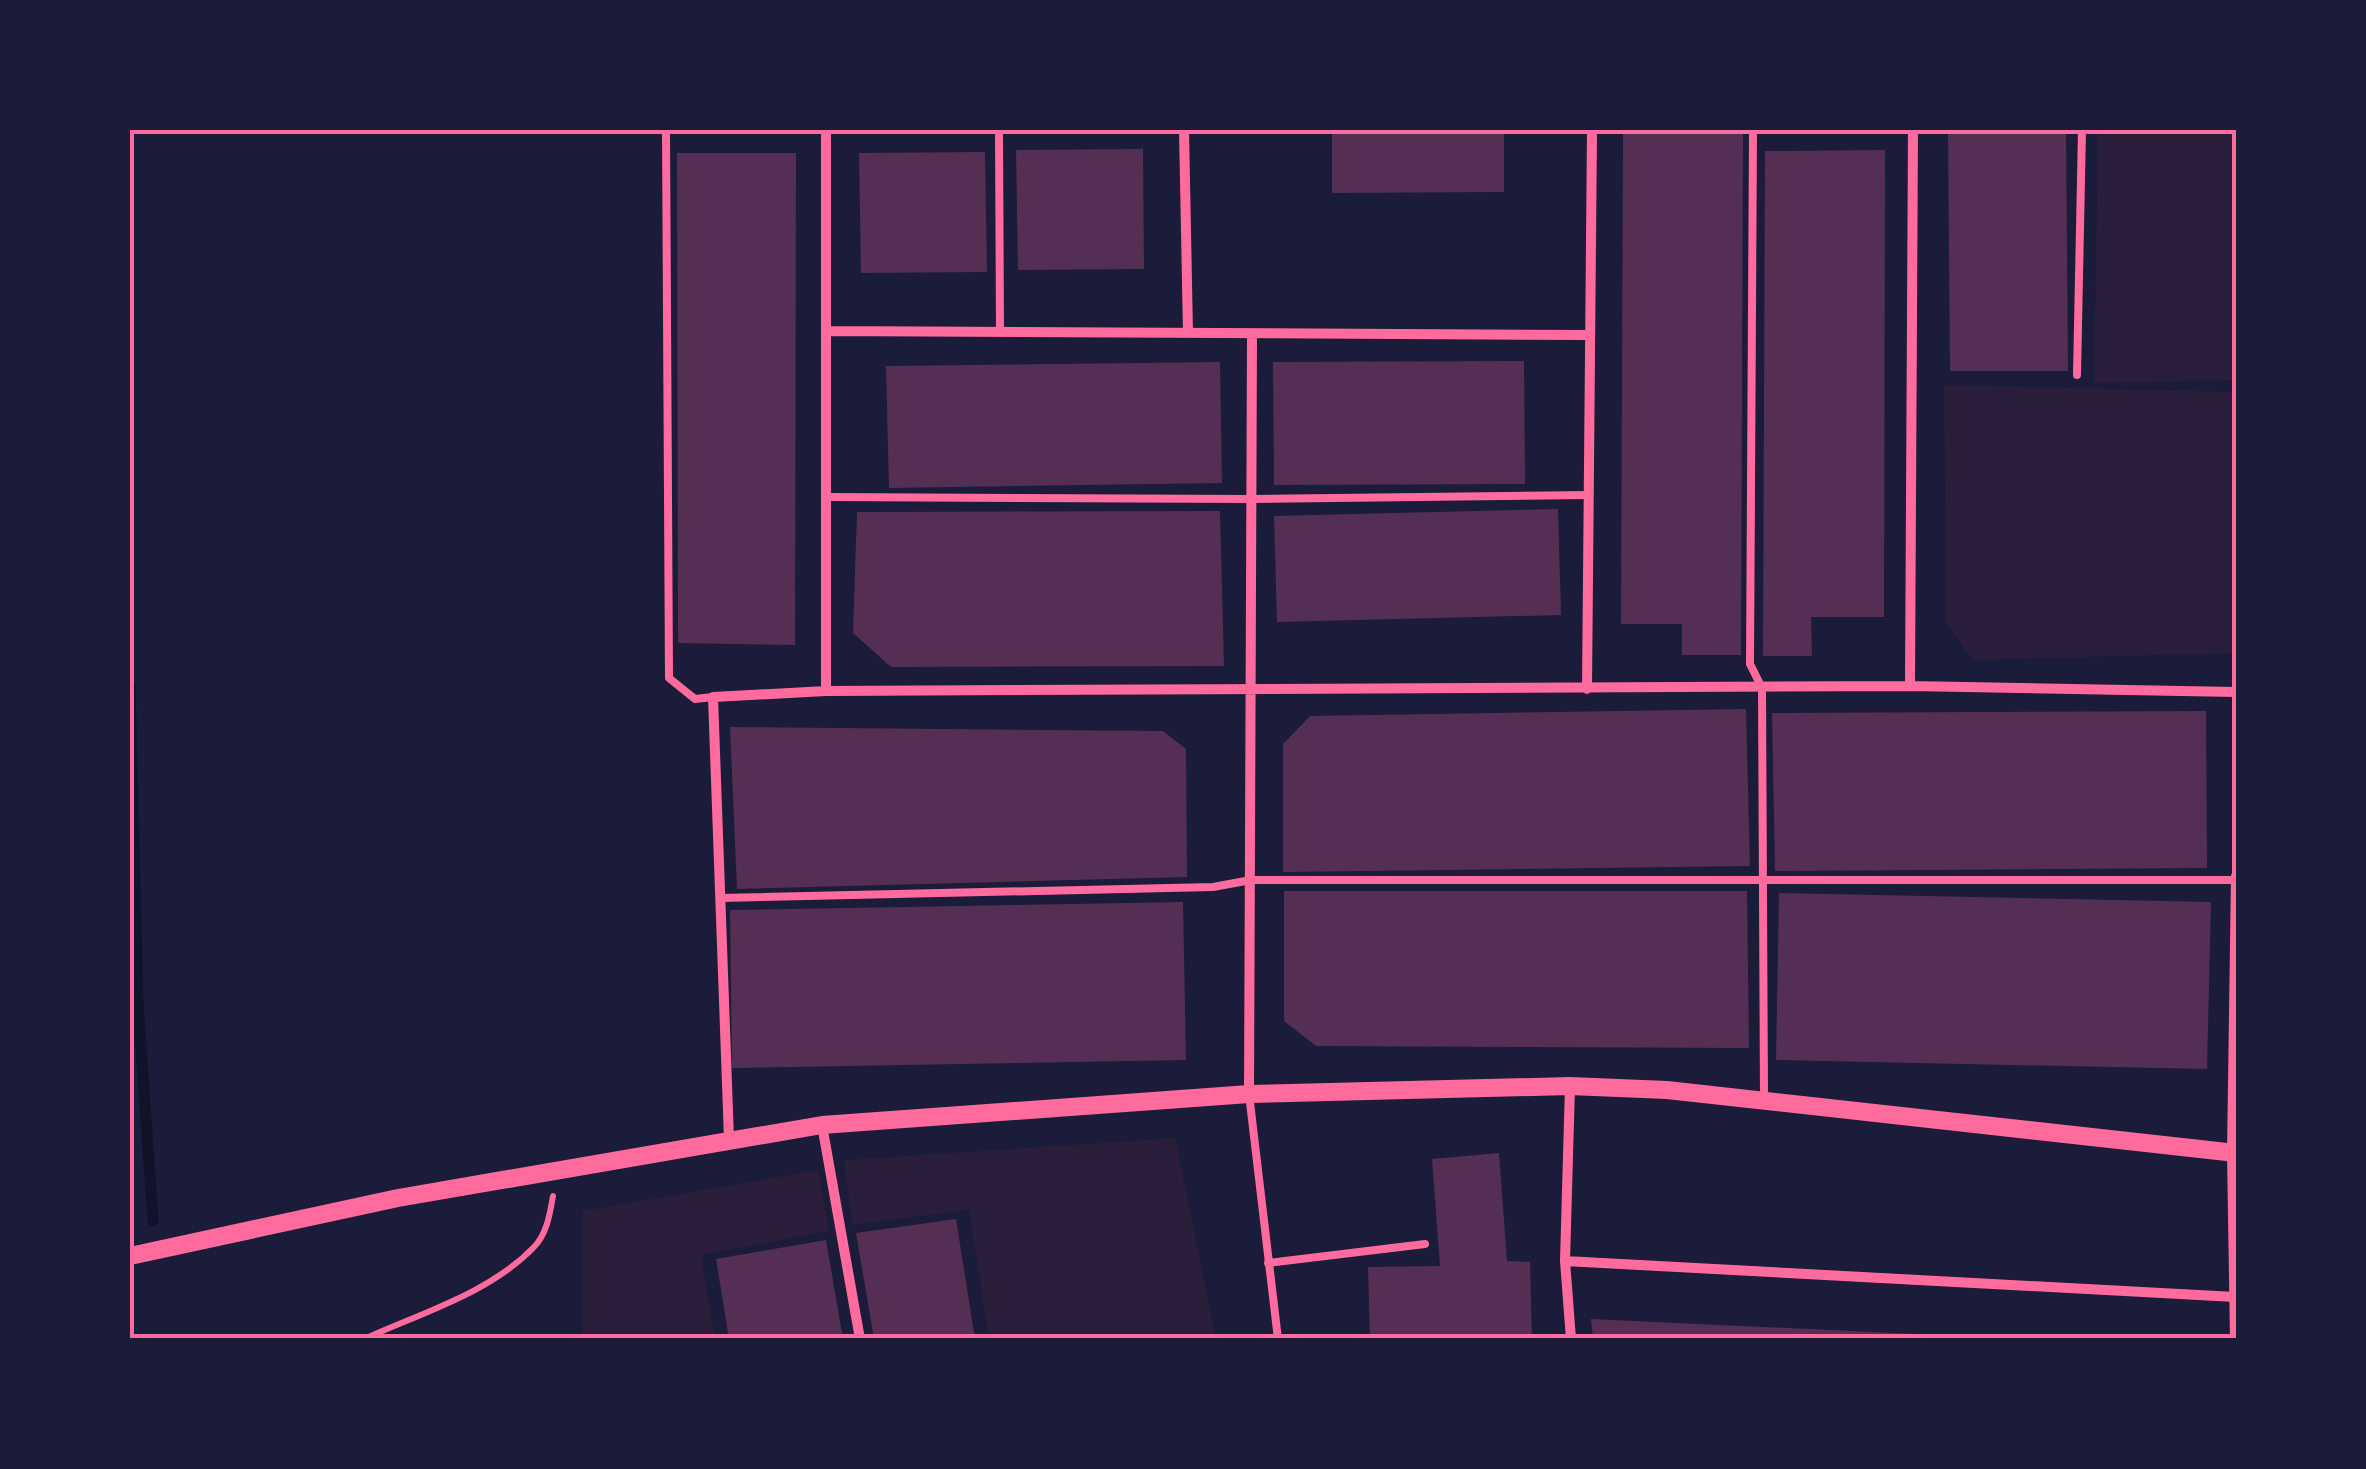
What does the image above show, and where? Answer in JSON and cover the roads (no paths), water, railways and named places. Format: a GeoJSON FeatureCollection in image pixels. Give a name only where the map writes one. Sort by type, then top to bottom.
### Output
{"type":"FeatureCollection","features":[{"type":"Feature","properties":{"kind":"street"},"geometry":{"type":"LineString","coordinates":[[826,130],[826,691]]}},
{"type":"Feature","properties":{"kind":"street"},"geometry":{"type":"LineString","coordinates":[[1184,130],[1188,333]]}},
{"type":"Feature","properties":{"kind":"street"},"geometry":{"type":"LineString","coordinates":[[1586,689],[1592,130]]}},
{"type":"Feature","properties":{"kind":"street"},"geometry":{"type":"LineString","coordinates":[[1910,686],[1913,130]]}},
{"type":"Feature","properties":{"kind":"street"},"geometry":{"type":"LineString","coordinates":[[827,331],[1590,334]]}},
{"type":"Feature","properties":{"kind":"street"},"geometry":{"type":"LineString","coordinates":[[1249,1094],[1252,334]]}},
{"type":"Feature","properties":{"kind":"street"},"geometry":{"type":"LineString","coordinates":[[729,1139],[713,697],[826,691],[1910,686],[2236,692]]}},
{"type":"Feature","properties":{"kind":"street"},"geometry":{"type":"LineString","coordinates":[[2235,1339],[2236,878]]}},
{"type":"Feature","properties":{"kind":"street"},"geometry":{"type":"LineString","coordinates":[[130,1256],[398,1198],[822,1125],[1249,1094],[1570,1086],[1667,1090],[2234,1153]]}},
{"type":"Feature","properties":{"kind":"street"},"geometry":{"type":"LineString","coordinates":[[1570,1086],[1565,1262],[1570,1339]]}},
{"type":"Feature","properties":{"kind":"street"},"geometry":{"type":"LineString","coordinates":[[822,1125],[860,1339]]}},
{"type":"Feature","properties":{"kind":"street"},"geometry":{"type":"LineString","coordinates":[[1565,1262],[2234,1297]]}},
{"type":"Feature","properties":{"kind":"lane"},"geometry":{"type":"LineString","coordinates":[[666,130],[669,678],[695,699],[713,697]]}},
{"type":"Feature","properties":{"kind":"lane"},"geometry":{"type":"LineString","coordinates":[[999,130],[1000,332]]}},
{"type":"Feature","properties":{"kind":"lane"},"geometry":{"type":"LineString","coordinates":[[1753,130],[1750,664],[1762,688],[1764,1100]]}},
{"type":"Feature","properties":{"kind":"lane"},"geometry":{"type":"LineString","coordinates":[[2078,375],[2082,130]]}},
{"type":"Feature","properties":{"kind":"lane"},"geometry":{"type":"LineString","coordinates":[[827,497],[1252,499],[1588,495]]}},
{"type":"Feature","properties":{"kind":"lane"},"geometry":{"type":"LineString","coordinates":[[720,898],[1213,887],[1251,880],[1764,882],[2236,878]]}},
{"type":"Feature","properties":{"kind":"lane"},"geometry":{"type":"LineString","coordinates":[[1249,1094],[1278,1339]]}},
{"type":"Feature","properties":{"kind":"lane"},"geometry":{"type":"LineString","coordinates":[[1268,1262],[1425,1244]]}},
{"type":"Feature","properties":{"kind":"waterway"},"geometry":{"type":"LineString","coordinates":[[130,686],[138,1003],[153,1221]]}}]}
